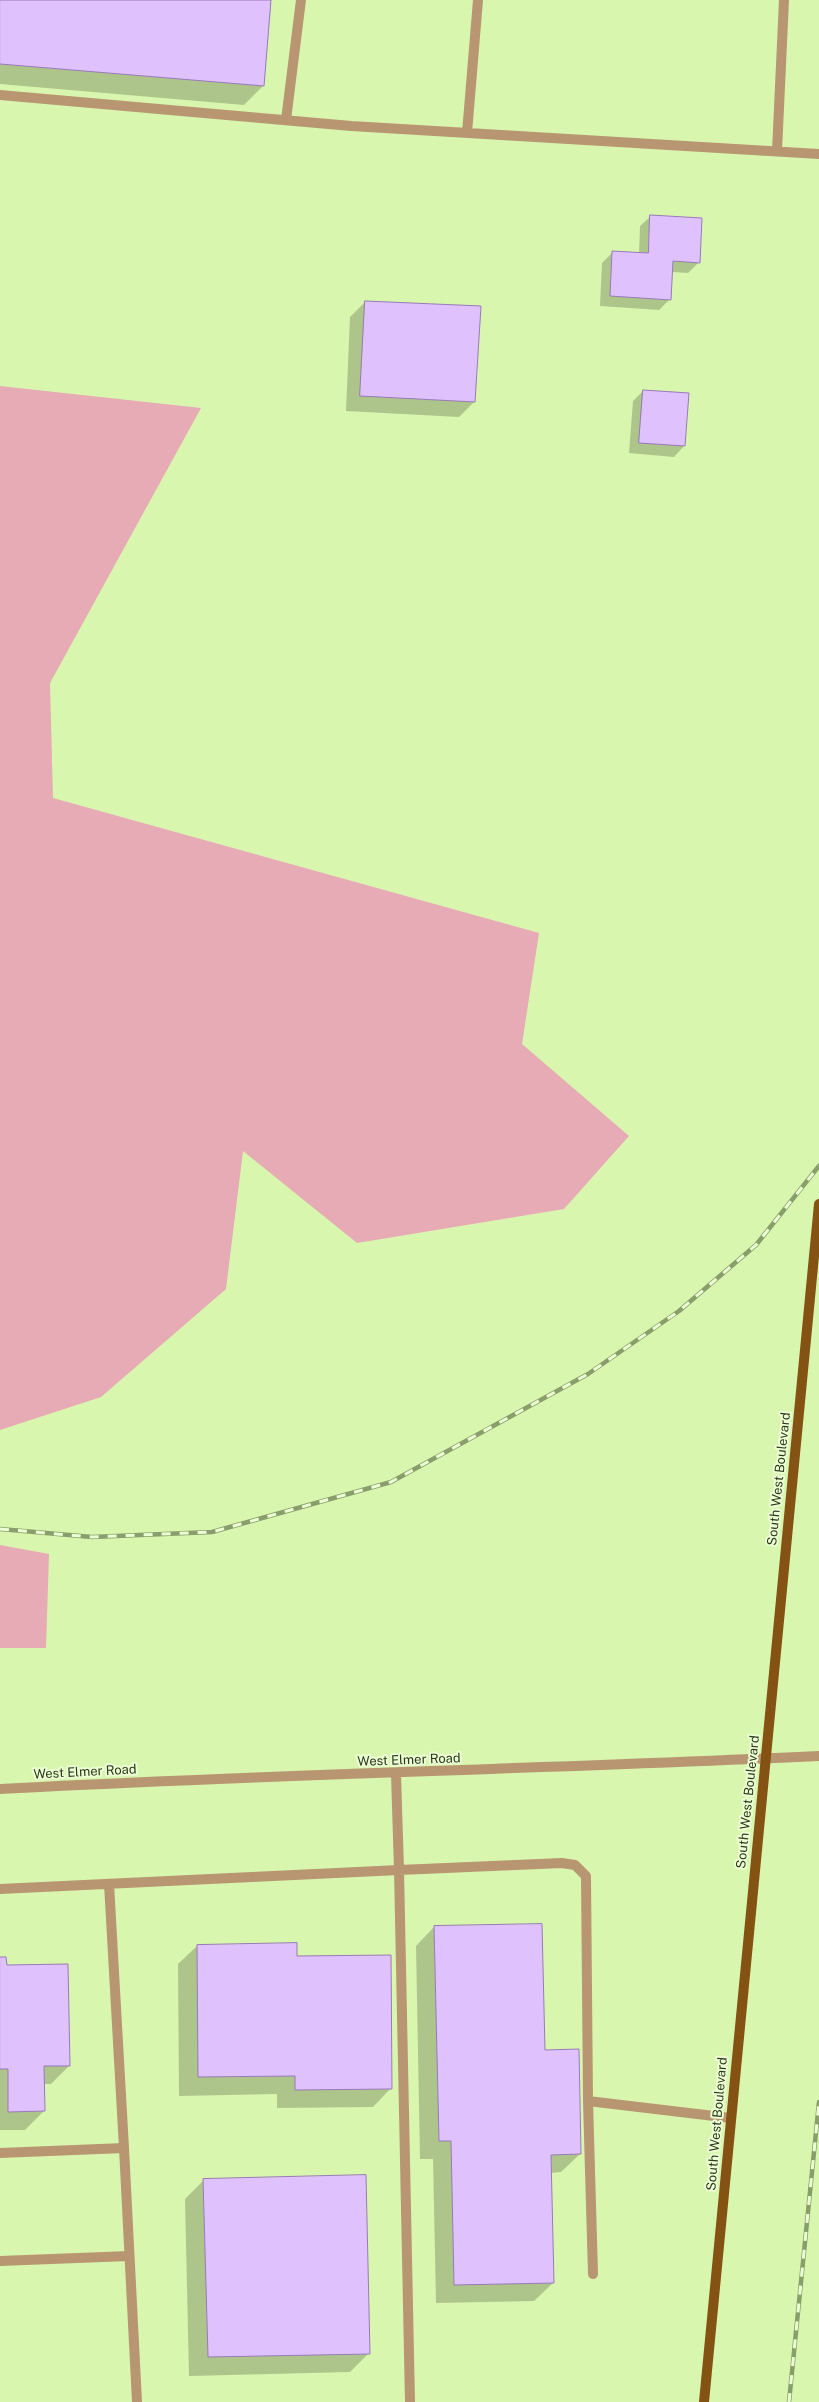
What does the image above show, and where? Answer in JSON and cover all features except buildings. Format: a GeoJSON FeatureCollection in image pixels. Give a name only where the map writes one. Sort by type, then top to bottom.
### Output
{"type":"FeatureCollection","features":[{"type":"Feature","properties":{"kind":"main road","name":"South West Boulevard"},"geometry":{"type":"LineString","coordinates":[[704,2402],[819,1204]]}},
{"type":"Feature","properties":{"kind":"street"},"geometry":{"type":"LineString","coordinates":[[286,120],[301,0]]}},
{"type":"Feature","properties":{"kind":"street"},"geometry":{"type":"LineString","coordinates":[[467,133],[478,0]]}},
{"type":"Feature","properties":{"kind":"street"},"geometry":{"type":"LineString","coordinates":[[777,151],[784,0]]}},
{"type":"Feature","properties":{"kind":"street"},"geometry":{"type":"LineString","coordinates":[[0,94],[286,120],[467,133],[819,154]]}},
{"type":"Feature","properties":{"kind":"street","name":"West Elmer Road"},"geometry":{"type":"LineString","coordinates":[[0,1789],[130,1782],[396,1774],[819,1756]]}},
{"type":"Feature","properties":{"kind":"street"},"geometry":{"type":"LineString","coordinates":[[396,1774],[410,2402]]}},
{"type":"Feature","properties":{"kind":"street"},"geometry":{"type":"LineString","coordinates":[[0,1889],[562,1863],[575,1865],[586,1876],[588,2101],[593,2274]]}},
{"type":"Feature","properties":{"kind":"street"},"geometry":{"type":"LineString","coordinates":[[109,1884],[137,2402]]}},
{"type":"Feature","properties":{"kind":"street"},"geometry":{"type":"LineString","coordinates":[[588,2101],[731,2118]]}},
{"type":"Feature","properties":{"kind":"street"},"geometry":{"type":"LineString","coordinates":[[0,2153],[124,2148]]}},
{"type":"Feature","properties":{"kind":"street"},"geometry":{"type":"LineString","coordinates":[[0,2261],[129,2256]]}},
{"type":"Feature","properties":{"kind":"shaded area"},"geometry":{"type":"Polygon","coordinates":[[[0,386],[201,408],[50,683],[53,798],[539,933],[522,1044],[629,1136],[564,1209],[357,1243],[243,1151],[226,1289],[101,1397],[0,1430],[0,386]]]}},
{"type":"Feature","properties":{"kind":"shaded area"},"geometry":{"type":"Polygon","coordinates":[[[0,1545],[49,1554],[46,1648],[0,1648],[0,1545]]]}},
{"type":"Feature","properties":{"kind":"railway"},"geometry":{"type":"LineString","coordinates":[[0,1529],[92,1537],[212,1532],[391,1482],[588,1374],[679,1311],[756,1245],[819,1166]]}},
{"type":"Feature","properties":{"kind":"railway"},"geometry":{"type":"LineString","coordinates":[[789,2402],[819,2102]]}}]}
